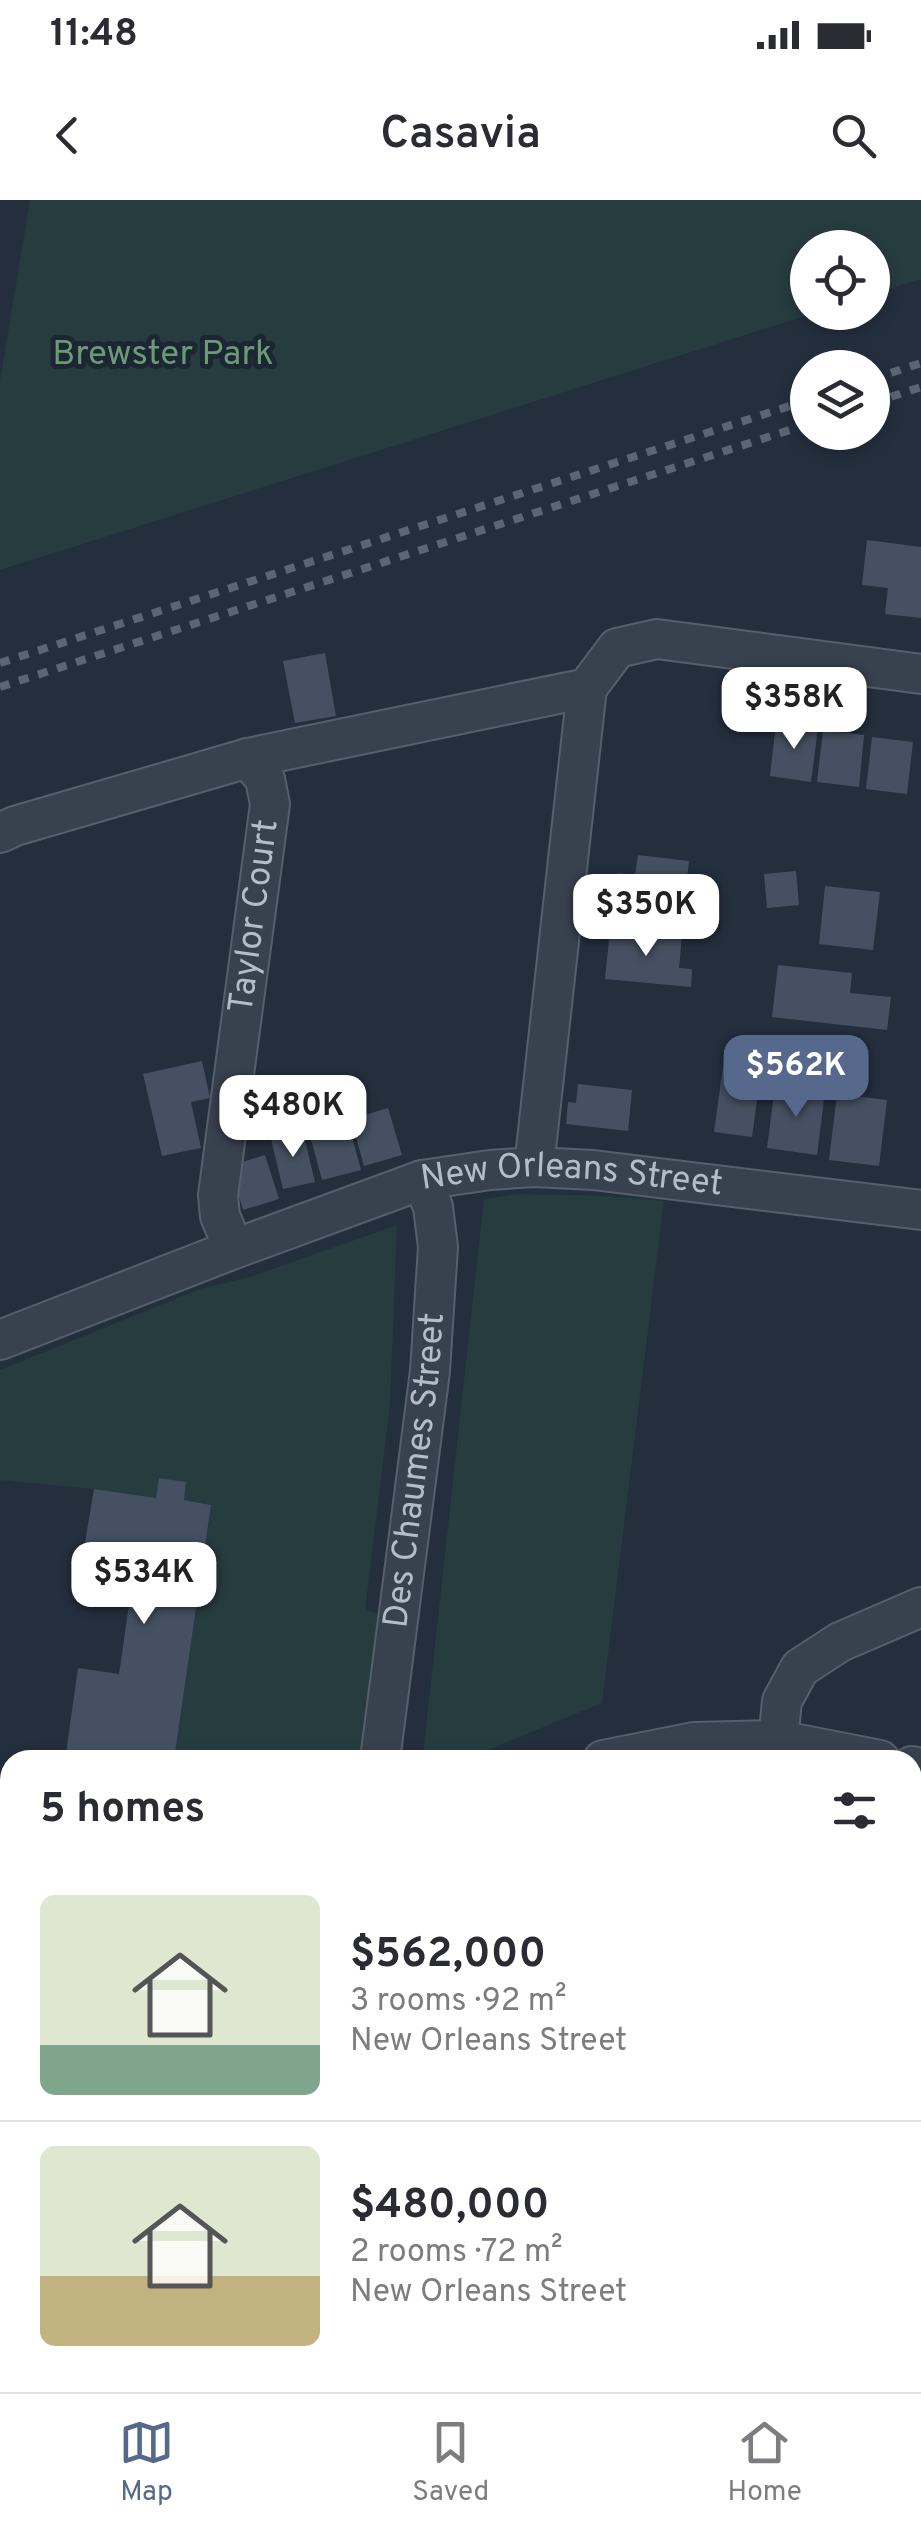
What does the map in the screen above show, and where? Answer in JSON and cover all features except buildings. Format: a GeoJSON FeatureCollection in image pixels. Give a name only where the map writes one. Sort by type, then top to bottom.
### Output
{"type":"FeatureCollection","features":[{"type":"Feature","properties":{"kind":"street"},"geometry":{"type":"LineString","coordinates":[[534,1167],[587,688],[617,648],[656,638],[921,674]]}},
{"type":"Feature","properties":{"kind":"street"},"geometry":{"type":"LineString","coordinates":[[0,833],[248,758],[587,688]]}},
{"type":"Feature","properties":{"kind":"street","name":"Taylor Court"},"geometry":{"type":"LineString","coordinates":[[234,1250],[220,1216],[218,1194],[270,804],[265,779],[248,758]]}},
{"type":"Feature","properties":{"kind":"street","name":"New Orleans Street"},"geometry":{"type":"LineString","coordinates":[[234,1250],[422,1180],[490,1170],[534,1167],[920,1199]]}},
{"type":"Feature","properties":{"kind":"street","name":"Des Chaumes Street"},"geometry":{"type":"LineString","coordinates":[[381,1750],[430,1370],[438,1247],[432,1207],[422,1180]]}},
{"type":"Feature","properties":{"kind":"street"},"geometry":{"type":"LineString","coordinates":[[0,1340],[234,1250]]}},
{"type":"Feature","properties":{"kind":"street"},"geometry":{"type":"LineString","coordinates":[[778,1740],[782,1702],[800,1668],[840,1642],[921,1607]]}},
{"type":"Feature","properties":{"kind":"street"},"geometry":{"type":"LineString","coordinates":[[647,1750],[694,1742],[778,1740],[817,1750]]}},
{"type":"Feature","properties":{"kind":"green space","name":"Brewster Park"},"geometry":{"type":"Polygon","coordinates":[[[30,200],[921,200],[921,279],[890,289],[890,230],[790,230],[790,321],[0,570],[0,381],[30,200]]]}},
{"type":"Feature","properties":{"kind":"green space"},"geometry":{"type":"Polygon","coordinates":[[[519,1194],[664,1201],[602,1703],[488,1750],[423,1750],[484,1199],[519,1194]]]}},
{"type":"Feature","properties":{"kind":"green space"},"geometry":{"type":"Polygon","coordinates":[[[397,1225],[390,1404],[365,1611],[381,1613],[363,1750],[175,1750],[211,1505],[184,1500],[186,1482],[159,1478],[156,1498],[0,1480],[0,1370],[200,1289],[250,1277],[397,1225]]]}},
{"type":"Feature","properties":{"kind":"railway"},"geometry":{"type":"LineString","coordinates":[[890,373],[921,363]]}},
{"type":"Feature","properties":{"kind":"railway"},"geometry":{"type":"LineString","coordinates":[[890,397],[921,387]]}},
{"type":"Feature","properties":{"kind":"railway"},"geometry":{"type":"LineString","coordinates":[[0,663],[790,406]]}},
{"type":"Feature","properties":{"kind":"railway"},"geometry":{"type":"LineString","coordinates":[[0,687],[790,430]]}}]}
